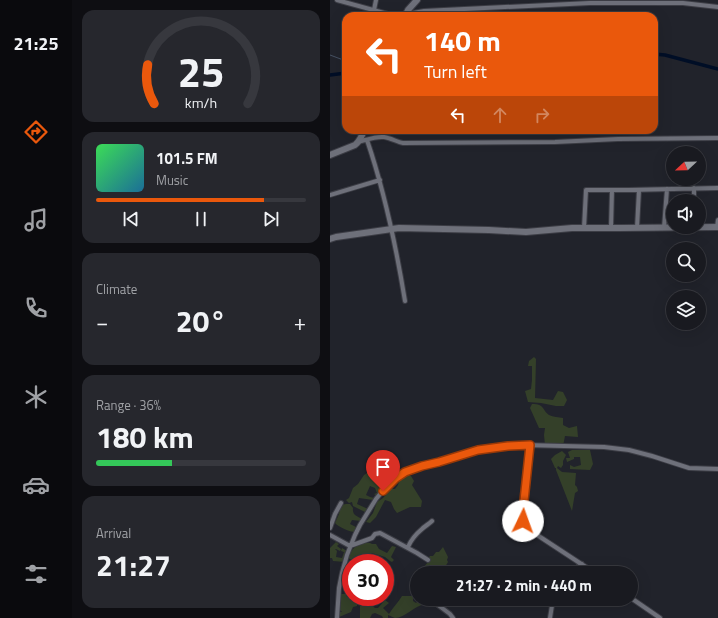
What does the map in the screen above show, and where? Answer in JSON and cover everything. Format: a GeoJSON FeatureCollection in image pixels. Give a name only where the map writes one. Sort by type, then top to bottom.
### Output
{"type":"FeatureCollection","features":[{"type":"Feature","properties":{"kind":"main road"},"geometry":{"type":"LineString","coordinates":[[407,12],[417,0]]}},
{"type":"Feature","properties":{"kind":"main road"},"geometry":{"type":"LineString","coordinates":[[330,155],[351,147],[358,142],[363,134]]}},
{"type":"Feature","properties":{"kind":"main road"},"geometry":{"type":"LineString","coordinates":[[706,227],[718,227]]}},
{"type":"Feature","properties":{"kind":"main road"},"geometry":{"type":"LineString","coordinates":[[330,239],[399,228],[526,232],[566,228],[664,228]]}},
{"type":"Feature","properties":{"kind":"street"},"geometry":{"type":"LineString","coordinates":[[337,0],[381,12]]}},
{"type":"Feature","properties":{"kind":"street"},"geometry":{"type":"LineString","coordinates":[[374,10],[376,0]]}},
{"type":"Feature","properties":{"kind":"street"},"geometry":{"type":"LineString","coordinates":[[419,12],[577,3],[669,1],[718,7]]}},
{"type":"Feature","properties":{"kind":"street"},"geometry":{"type":"LineString","coordinates":[[358,142],[378,137],[386,137],[403,143],[555,142],[718,138]]}},
{"type":"Feature","properties":{"kind":"street"},"geometry":{"type":"LineString","coordinates":[[367,140],[380,180],[392,229],[405,301]]}},
{"type":"Feature","properties":{"kind":"street"},"geometry":{"type":"LineString","coordinates":[[330,195],[380,180]]}},
{"type":"Feature","properties":{"kind":"street"},"geometry":{"type":"LineString","coordinates":[[694,188],[694,194]]}},
{"type":"Feature","properties":{"kind":"street"},"geometry":{"type":"LineString","coordinates":[[584,228],[586,190],[718,188]]}},
{"type":"Feature","properties":{"kind":"street"},"geometry":{"type":"LineString","coordinates":[[664,228],[668,189]]}},
{"type":"Feature","properties":{"kind":"street"},"geometry":{"type":"LineString","coordinates":[[611,228],[612,190]]}},
{"type":"Feature","properties":{"kind":"street"},"geometry":{"type":"LineString","coordinates":[[637,228],[639,190]]}},
{"type":"Feature","properties":{"kind":"street"},"geometry":{"type":"LineString","coordinates":[[718,220],[718,227]]}},
{"type":"Feature","properties":{"kind":"street"},"geometry":{"type":"LineString","coordinates":[[337,618],[339,588],[346,556],[350,546],[360,525],[376,499],[386,487],[405,472],[478,450],[530,445],[604,447],[629,450],[688,468],[718,469]]}},
{"type":"Feature","properties":{"kind":"street"},"geometry":{"type":"LineString","coordinates":[[530,445],[523,510],[524,524],[528,529],[585,566]]}},
{"type":"Feature","properties":{"kind":"street"},"geometry":{"type":"LineString","coordinates":[[330,528],[341,503]]}},
{"type":"Feature","properties":{"kind":"street"},"geometry":{"type":"LineString","coordinates":[[408,548],[410,541],[422,528],[432,521]]}},
{"type":"Feature","properties":{"kind":"street"},"geometry":{"type":"LineString","coordinates":[[330,535],[350,546],[372,538],[375,534],[380,533],[428,560]]}},
{"type":"Feature","properties":{"kind":"street"},"geometry":{"type":"LineString","coordinates":[[638,603],[660,618]]}},
{"type":"Feature","properties":{"kind":"street"},"geometry":{"type":"LineString","coordinates":[[439,606],[453,618]]}},
{"type":"Feature","properties":{"kind":"street"},"geometry":{"type":"LineString","coordinates":[[550,618],[552,606]]}},
{"type":"Feature","properties":{"kind":"green space"},"geometry":{"type":"Polygon","coordinates":[[[534,357],[536,359],[535,398],[553,400],[558,391],[563,392],[567,400],[564,406],[528,402],[525,391],[531,389],[532,366],[528,366],[529,361],[534,357]]]}},
{"type":"Feature","properties":{"kind":"green space"},"geometry":{"type":"Polygon","coordinates":[[[532,404],[541,406],[549,415],[563,418],[563,425],[569,428],[577,426],[578,437],[565,436],[563,446],[545,445],[545,428],[539,428],[530,408],[532,404]]]}},
{"type":"Feature","properties":{"kind":"green space"},"geometry":{"type":"Polygon","coordinates":[[[572,450],[590,450],[593,464],[590,470],[570,469],[570,465],[574,467],[581,465],[580,457],[574,457],[574,459],[567,462],[566,458],[570,458],[568,452],[572,450]]]}},
{"type":"Feature","properties":{"kind":"green space"},"geometry":{"type":"Polygon","coordinates":[[[562,451],[566,455],[561,468],[558,466],[557,468],[562,472],[576,473],[575,485],[578,491],[575,493],[572,511],[556,468],[551,459],[562,451]]]}},
{"type":"Feature","properties":{"kind":"green space"},"geometry":{"type":"Polygon","coordinates":[[[387,464],[390,465],[391,469],[381,471],[390,483],[378,497],[374,494],[377,493],[375,488],[370,486],[366,495],[376,499],[359,498],[357,504],[368,509],[367,513],[353,506],[352,502],[349,503],[346,500],[349,498],[353,488],[358,484],[364,475],[379,465],[384,466],[387,464]]]}},
{"type":"Feature","properties":{"kind":"green space"},"geometry":{"type":"Polygon","coordinates":[[[407,476],[411,476],[414,481],[412,485],[422,501],[421,507],[410,507],[397,513],[391,502],[385,500],[376,517],[370,523],[366,522],[373,513],[377,502],[391,489],[395,489],[399,481],[407,476]]]}},
{"type":"Feature","properties":{"kind":"green space"},"geometry":{"type":"Polygon","coordinates":[[[350,504],[353,508],[354,514],[362,519],[361,521],[352,520],[350,524],[356,527],[355,532],[344,529],[335,523],[341,505],[350,504]]]}},
{"type":"Feature","properties":{"kind":"green space"},"geometry":{"type":"Polygon","coordinates":[[[336,542],[339,544],[337,546],[341,549],[340,551],[335,549],[337,551],[336,557],[342,558],[342,562],[333,561],[332,558],[330,558],[330,548],[336,542]]]}},
{"type":"Feature","properties":{"kind":"green space"},"geometry":{"type":"Polygon","coordinates":[[[361,543],[376,544],[379,549],[387,553],[392,546],[396,547],[392,554],[350,554],[361,543]]]}},
{"type":"Feature","properties":{"kind":"green space"},"geometry":{"type":"Polygon","coordinates":[[[443,547],[448,557],[448,562],[446,566],[425,566],[430,560],[430,556],[433,556],[436,552],[439,552],[443,547]]]}},
{"type":"Feature","properties":{"kind":"green space"},"geometry":{"type":"Polygon","coordinates":[[[342,548],[347,551],[346,554],[343,554],[344,552],[341,551],[342,548]]]}},
{"type":"Feature","properties":{"kind":"green space"},"geometry":{"type":"Polygon","coordinates":[[[341,594],[342,606],[357,606],[353,607],[351,612],[339,617],[339,612],[342,612],[340,610],[341,594]]]}},
{"type":"Feature","properties":{"kind":"green space"},"geometry":{"type":"Polygon","coordinates":[[[402,596],[410,596],[410,606],[419,606],[406,614],[395,618],[388,615],[388,618],[383,618],[375,613],[372,614],[370,618],[360,618],[360,606],[372,606],[378,608],[380,606],[385,606],[383,608],[389,614],[402,596]]]}},
{"type":"Feature","properties":{"kind":"waterway"},"geometry":{"type":"LineString","coordinates":[[658,54],[718,69]]}},
{"type":"Feature","properties":{"kind":"waterway"},"geometry":{"type":"LineString","coordinates":[[330,55],[342,60]]}},
{"type":"Feature","properties":{"kind":"waterway"},"geometry":{"type":"LineString","coordinates":[[330,75],[342,74]]}},
{"type":"Feature","properties":{"kind":"route"},"geometry":{"type":"LineString","coordinates":[[383,491],[396,478],[412,469],[478,450],[530,445],[523,521]]}}]}
